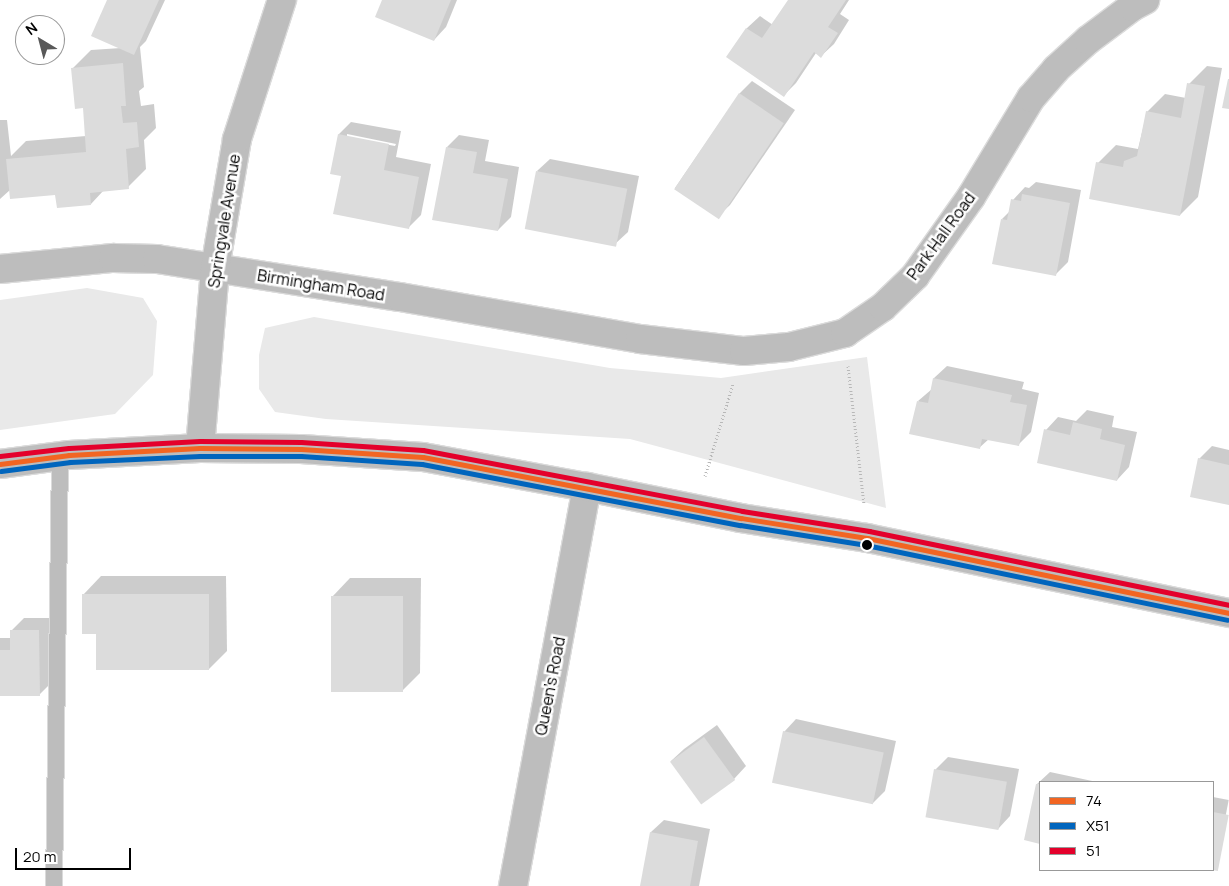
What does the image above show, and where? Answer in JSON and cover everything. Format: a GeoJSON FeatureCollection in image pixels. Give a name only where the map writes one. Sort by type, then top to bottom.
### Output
{"type":"FeatureCollection","features":[{"type":"Feature","properties":{"kind":"main road","name":"Springvale Avenue"},"geometry":{"type":"LineString","coordinates":[[200,448],[215,268],[237,139],[282,0]]}},
{"type":"Feature","properties":{"kind":"main road","name":"Park Hall Road"},"geometry":{"type":"LineString","coordinates":[[640,339],[744,351],[789,348],[845,333],[883,307],[915,276],[971,197],[1031,98],[1056,69],[1088,40],[1132,7],[1145,0]]}},
{"type":"Feature","properties":{"kind":"main road","name":"Birmingham Road"},"geometry":{"type":"LineString","coordinates":[[0,269],[113,258],[157,260],[400,297],[640,339]]}},
{"type":"Feature","properties":{"kind":"main road"},"geometry":{"type":"LineString","coordinates":[[0,464],[60,456],[200,448],[301,449],[423,457],[587,486],[741,518],[867,538],[1229,613]]}},
{"type":"Feature","properties":{"kind":"main road","name":"Queen's Road"},"geometry":{"type":"LineString","coordinates":[[513,886],[587,486]]}},
{"type":"Feature","properties":{"kind":"lane"},"geometry":{"type":"LineString","coordinates":[[54,886],[60,456]]}},
{"type":"Feature","properties":{"kind":"path"},"geometry":{"type":"LineString","coordinates":[[845,333],[867,538]]}},
{"type":"Feature","properties":{"kind":"path"},"geometry":{"type":"LineString","coordinates":[[696,508],[744,351]]}},
{"type":"Feature","properties":{"kind":"shaded area"},"geometry":{"type":"Polygon","coordinates":[[[87,288],[143,298],[157,321],[153,375],[115,414],[0,430],[0,300],[87,288]]]}},
{"type":"Feature","properties":{"kind":"shaded area"},"geometry":{"type":"Polygon","coordinates":[[[314,317],[610,368],[721,378],[867,357],[886,508],[630,439],[326,419],[275,412],[259,389],[259,355],[265,328],[314,317]]]}},
{"type":"Feature","properties":{"kind":"building"},"geometry":{"type":"Polygon","coordinates":[[[107,0],[159,0],[134,55],[91,36],[107,0]]]}},
{"type":"Feature","properties":{"kind":"building"},"geometry":{"type":"Polygon","coordinates":[[[382,0],[451,0],[434,41],[375,17],[382,0]]]}},
{"type":"Feature","properties":{"kind":"building"},"geometry":{"type":"Polygon","coordinates":[[[788,0],[846,0],[828,27],[838,33],[821,58],[814,52],[784,97],[726,57],[746,28],[762,38],[788,0]]]}},
{"type":"Feature","properties":{"kind":"building"},"geometry":{"type":"Polygon","coordinates":[[[123,63],[126,106],[121,106],[123,123],[137,122],[139,147],[126,149],[129,189],[90,193],[91,205],[57,208],[55,195],[10,199],[6,159],[86,152],[83,108],[75,109],[71,68],[123,63]]]}},
{"type":"Feature","properties":{"kind":"building"},"geometry":{"type":"Polygon","coordinates":[[[1229,79],[1229,109],[1222,108],[1229,79]]]}},
{"type":"Feature","properties":{"kind":"building"},"geometry":{"type":"Polygon","coordinates":[[[1187,83],[1205,86],[1180,216],[1089,199],[1096,162],[1123,167],[1124,161],[1137,156],[1146,111],[1181,118],[1187,83]]]}},
{"type":"Feature","properties":{"kind":"building"},"geometry":{"type":"Polygon","coordinates":[[[739,93],[784,123],[719,219],[674,189],[739,93]]]}},
{"type":"Feature","properties":{"kind":"building"},"geometry":{"type":"Polygon","coordinates":[[[338,134],[389,144],[384,170],[419,177],[409,229],[333,214],[341,176],[330,174],[338,134]]]}},
{"type":"Feature","properties":{"kind":"building"},"geometry":{"type":"Polygon","coordinates":[[[446,147],[477,152],[473,173],[508,179],[498,231],[432,220],[446,147]]]}},
{"type":"Feature","properties":{"kind":"building"},"geometry":{"type":"Polygon","coordinates":[[[536,171],[627,189],[616,247],[525,229],[536,171]]]}},
{"type":"Feature","properties":{"kind":"building"},"geometry":{"type":"Polygon","coordinates":[[[1022,194],[1070,203],[1056,276],[992,264],[1001,219],[1007,220],[1011,199],[1021,201],[1022,194]]]}},
{"type":"Feature","properties":{"kind":"building"},"geometry":{"type":"Polygon","coordinates":[[[933,378],[1012,395],[1010,402],[1027,405],[1019,446],[982,439],[980,449],[909,434],[917,401],[928,403],[933,378]]]}},
{"type":"Feature","properties":{"kind":"building"},"geometry":{"type":"Polygon","coordinates":[[[1073,422],[1102,429],[1100,439],[1125,445],[1117,481],[1037,463],[1044,429],[1070,435],[1073,422]]]}},
{"type":"Feature","properties":{"kind":"building"},"geometry":{"type":"Polygon","coordinates":[[[1198,458],[1229,465],[1229,505],[1190,497],[1198,458]]]}},
{"type":"Feature","properties":{"kind":"building"},"geometry":{"type":"Polygon","coordinates":[[[82,594],[209,594],[209,670],[96,670],[96,634],[82,634],[82,594]]]}},
{"type":"Feature","properties":{"kind":"building"},"geometry":{"type":"Polygon","coordinates":[[[331,596],[403,596],[403,692],[331,692],[331,596]]]}},
{"type":"Feature","properties":{"kind":"building"},"geometry":{"type":"Polygon","coordinates":[[[10,630],[39,630],[40,696],[0,696],[0,650],[10,650],[10,630]]]}},
{"type":"Feature","properties":{"kind":"building"},"geometry":{"type":"Polygon","coordinates":[[[783,731],[884,752],[873,804],[772,783],[783,731]]]}},
{"type":"Feature","properties":{"kind":"building"},"geometry":{"type":"Polygon","coordinates":[[[704,737],[735,780],[701,805],[670,762],[704,737]]]}},
{"type":"Feature","properties":{"kind":"building"},"geometry":{"type":"Polygon","coordinates":[[[934,769],[1007,782],[998,830],[925,817],[934,769]]]}},
{"type":"Feature","properties":{"kind":"building"},"geometry":{"type":"Polygon","coordinates":[[[1036,784],[1039,784],[1039,844],[1024,840],[1036,784]]]}},
{"type":"Feature","properties":{"kind":"building"},"geometry":{"type":"Polygon","coordinates":[[[1214,812],[1229,815],[1218,871],[1214,870],[1214,812]]]}},
{"type":"Feature","properties":{"kind":"building"},"geometry":{"type":"Polygon","coordinates":[[[650,832],[698,841],[690,886],[640,886],[650,832]]]}},
{"type":"Feature","properties":{"kind":"transit line","name":"51"},"geometry":{"type":"LineString","coordinates":[[0,456],[69,448],[200,441],[301,442],[423,450],[742,511],[869,531],[1229,605]]}},
{"type":"Feature","properties":{"kind":"transit line","name":"74"},"geometry":{"type":"LineString","coordinates":[[0,464],[69,455],[200,448],[301,449],[423,457],[741,518],[867,538],[1229,613]]}},
{"type":"Feature","properties":{"kind":"transit line","name":"X51"},"geometry":{"type":"LineString","coordinates":[[1,471],[70,462],[200,456],[301,456],[422,464],[740,525],[866,545],[1227,620]]}}]}
